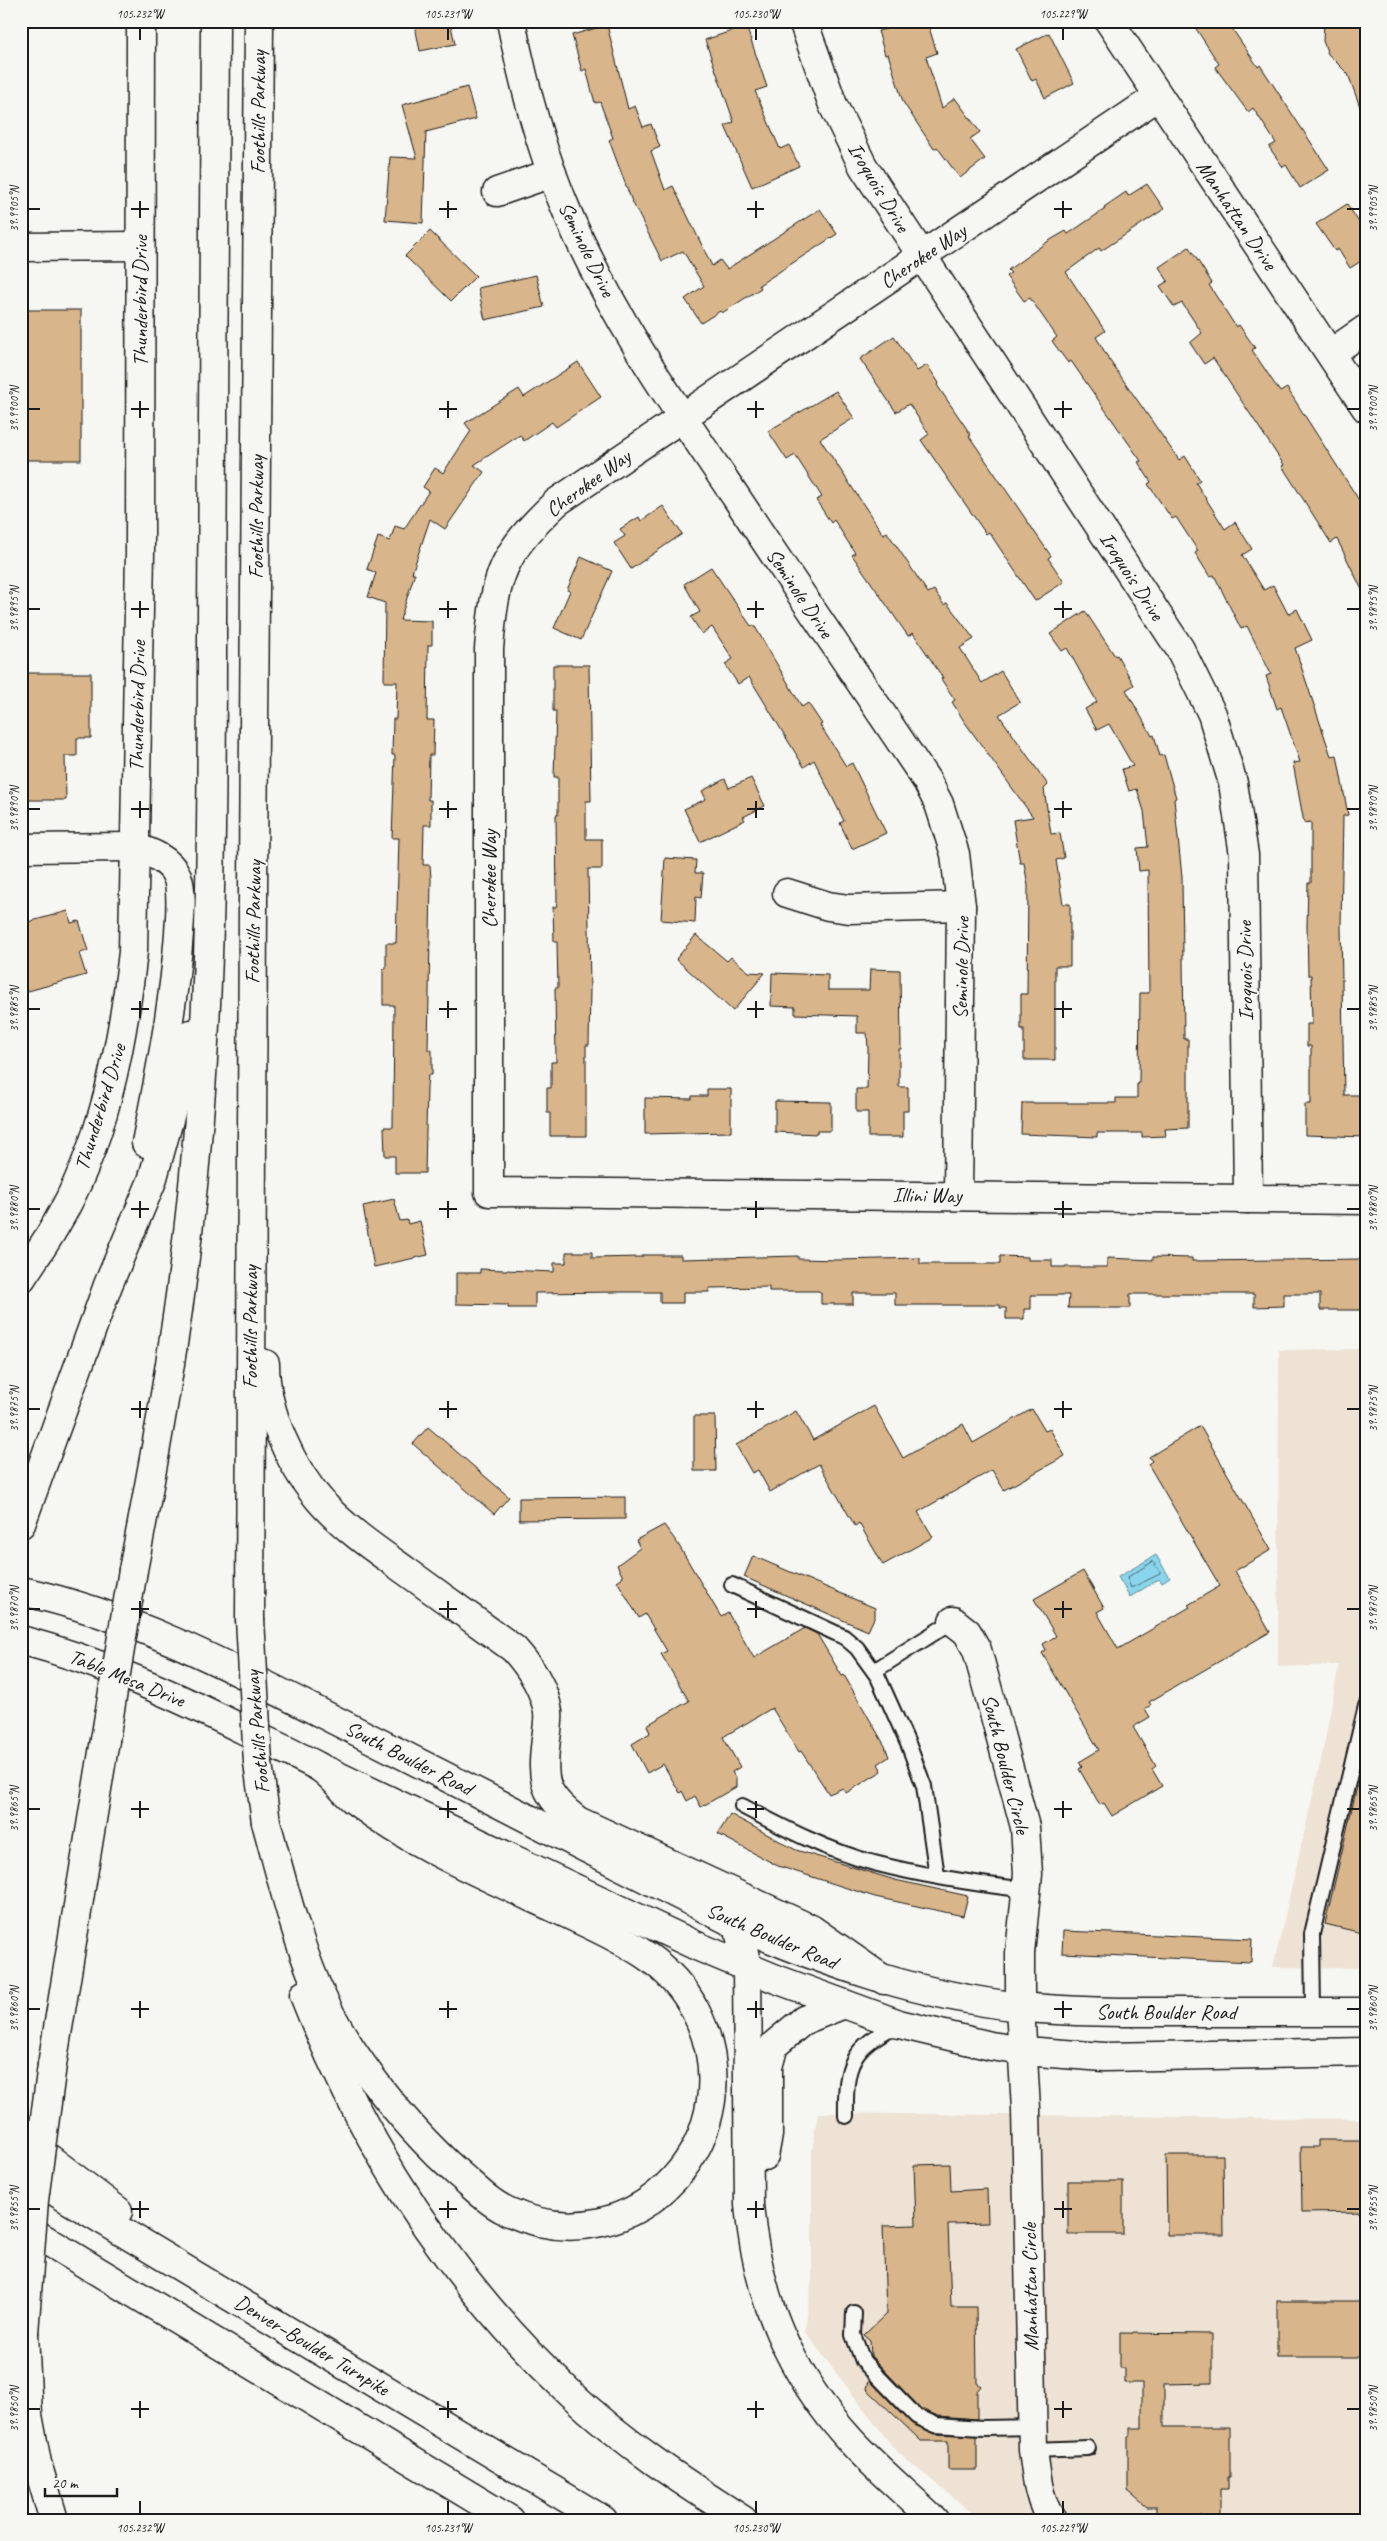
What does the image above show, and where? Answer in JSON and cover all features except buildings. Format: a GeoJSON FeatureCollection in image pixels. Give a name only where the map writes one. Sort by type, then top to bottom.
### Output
{"type":"FeatureCollection","features":[{"type":"Feature","properties":{"kind":"main road","name":"Thunderbird Drive"},"geometry":{"type":"LineString","coordinates":[[21,1278],[55,1227],[75,1187],[93,1141],[110,1086],[125,1018],[133,952],[140,552],[141,21]]}},
{"type":"Feature","properties":{"kind":"main road","name":"Foothills Parkway"},"geometry":{"type":"LineString","coordinates":[[209,927],[212,798],[215,21]]}},
{"type":"Feature","properties":{"kind":"main road","name":"Foothills Parkway"},"geometry":{"type":"LineString","coordinates":[[259,21],[250,1250],[250,1619],[258,1763],[266,1822]]}},
{"type":"Feature","properties":{"kind":"main road","name":"Seminole Drive"},"geometry":{"type":"LineString","coordinates":[[510,21],[523,82],[552,173],[569,216],[616,309],[682,417],[927,781],[939,804],[955,854],[961,906],[958,1195]]}},
{"type":"Feature","properties":{"kind":"main road","name":"Iroquois Drive"},"geometry":{"type":"LineString","coordinates":[[803,21],[833,105],[863,166],[1180,649],[1212,714],[1233,783],[1244,855],[1248,1199]]}},
{"type":"Feature","properties":{"kind":"main road","name":"Manhattan Drive"},"geometry":{"type":"LineString","coordinates":[[1109,21],[1157,97],[1331,353],[1366,408]]}},
{"type":"Feature","properties":{"kind":"main road","name":"Cherokee Way"},"geometry":{"type":"LineString","coordinates":[[489,1192],[489,649],[494,599],[507,558],[538,519],[557,502],[1157,97]]}},
{"type":"Feature","properties":{"kind":"main road"},"geometry":{"type":"LineString","coordinates":[[497,192],[552,173]]}},
{"type":"Feature","properties":{"kind":"main road"},"geometry":{"type":"LineString","coordinates":[[21,247],[140,246]]}},
{"type":"Feature","properties":{"kind":"main road"},"geometry":{"type":"LineString","coordinates":[[1331,353],[1366,329]]}},
{"type":"Feature","properties":{"kind":"main road"},"geometry":{"type":"LineString","coordinates":[[21,848],[134,847],[154,853],[176,876],[180,918],[164,1054],[144,1148],[108,1285]]}},
{"type":"Feature","properties":{"kind":"main road"},"geometry":{"type":"LineString","coordinates":[[787,893],[828,906],[849,909],[961,906]]}},
{"type":"Feature","properties":{"kind":"main road"},"geometry":{"type":"LineString","coordinates":[[21,1524],[29,1491],[108,1285],[152,1181],[183,1069],[209,927]]}},
{"type":"Feature","properties":{"kind":"main road"},"geometry":{"type":"LineString","coordinates":[[54,2520],[37,2463],[28,2415],[24,2333],[34,2200],[52,2065],[133,1570],[160,1429],[187,1239],[202,1070],[209,927]]}},
{"type":"Feature","properties":{"kind":"main road","name":"Illini Way"},"geometry":{"type":"LineString","coordinates":[[489,1192],[1366,1200]]}},
{"type":"Feature","properties":{"kind":"main road"},"geometry":{"type":"LineString","coordinates":[[250,1250],[265,1307],[265,1374],[267,1395],[284,1443],[323,1504],[345,1526],[514,1648],[531,1669],[543,1693],[548,1713],[543,1776],[548,1794],[563,1810],[578,1821],[811,1928],[884,1980]]}},
{"type":"Feature","properties":{"kind":"main road","name":"South Boulder Road"},"geometry":{"type":"LineString","coordinates":[[21,1591],[117,1617],[231,1668],[738,1925],[785,1945],[884,1980],[956,1997],[1020,2007],[1089,2012],[1366,2012]]}},
{"type":"Feature","properties":{"kind":"main road","name":"South Boulder Circle"},"geometry":{"type":"LineString","coordinates":[[953,1620],[967,1632],[977,1650],[1025,1827],[1028,1890],[1020,1953],[1020,2007]]}},
{"type":"Feature","properties":{"kind":"main road","name":"Table Mesa Drive"},"geometry":{"type":"LineString","coordinates":[[21,1640],[64,1652],[152,1686],[229,1722]]}},
{"type":"Feature","properties":{"kind":"main road","name":"South Boulder Road"},"geometry":{"type":"LineString","coordinates":[[229,1722],[323,1770],[747,1967],[899,2024],[982,2044],[1024,2051],[1104,2056],[1366,2052]]}},
{"type":"Feature","properties":{"kind":"main road"},"geometry":{"type":"LineString","coordinates":[[266,1822],[299,1939],[316,1986],[345,2041],[426,2144],[455,2171],[486,2198],[507,2211],[538,2221],[560,2224],[584,2225],[605,2221],[636,2209],[671,2183],[685,2167],[701,2139],[713,2097],[713,2064],[705,2034],[697,2012],[678,1984],[654,1960],[622,1940],[436,1852],[377,1818],[347,1794],[323,1770]]}},
{"type":"Feature","properties":{"kind":"main road"},"geometry":{"type":"LineString","coordinates":[[266,1822],[277,1899],[288,1950],[304,1994],[326,2051],[347,2096],[368,2136],[418,2217],[484,2304],[570,2394],[643,2452],[692,2487],[744,2520]]}},
{"type":"Feature","properties":{"kind":"main road"},"geometry":{"type":"LineString","coordinates":[[738,1925],[747,1967],[749,2205],[752,2237],[761,2284],[788,2353],[818,2398],[852,2441],[934,2520]]}},
{"type":"Feature","properties":{"kind":"main road"},"geometry":{"type":"LineString","coordinates":[[749,2205],[766,2146],[768,2067],[774,2045],[804,2020],[844,2004]]}},
{"type":"Feature","properties":{"kind":"main road","name":"Manhattan Circle"},"geometry":{"type":"LineString","coordinates":[[1020,2007],[1024,2051],[1033,2439],[1037,2479],[1048,2514],[1052,2520]]}},
{"type":"Feature","properties":{"kind":"main road"},"geometry":{"type":"LineString","coordinates":[[21,2137],[218,2288]]}},
{"type":"Feature","properties":{"kind":"main road","name":"Denver–Boulder Turnpike"},"geometry":{"type":"LineString","coordinates":[[21,2171],[603,2520]]}},
{"type":"Feature","properties":{"kind":"main road"},"geometry":{"type":"LineString","coordinates":[[21,2225],[510,2520]]}},
{"type":"Feature","properties":{"kind":"lane"},"geometry":{"type":"LineString","coordinates":[[732,1585],[844,1637],[857,1648],[874,1670],[909,1746],[924,1786],[937,1876]]}},
{"type":"Feature","properties":{"kind":"lane"},"geometry":{"type":"LineString","coordinates":[[874,1670],[953,1620]]}},
{"type":"Feature","properties":{"kind":"lane"},"geometry":{"type":"LineString","coordinates":[[1313,2012],[1312,1934],[1366,1706]]}},
{"type":"Feature","properties":{"kind":"lane"},"geometry":{"type":"LineString","coordinates":[[742,1806],[790,1832],[864,1859],[937,1876],[1028,1890]]}},
{"type":"Feature","properties":{"kind":"lane"},"geometry":{"type":"LineString","coordinates":[[846,2116],[846,2090],[855,2056],[859,2050],[878,2034],[899,2024]]}},
{"type":"Feature","properties":{"kind":"lane"},"geometry":{"type":"LineString","coordinates":[[854,2313],[853,2335],[863,2361],[916,2416],[936,2424],[983,2428],[1088,2448]]}},
{"type":"Feature","properties":{"kind":"shaded area"},"geometry":{"type":"Polygon","coordinates":[[[1366,1349],[1366,1968],[1273,1967],[1322,1756],[1339,1665],[1278,1667],[1279,1350],[1366,1349]]]}},
{"type":"Feature","properties":{"kind":"shaded area"},"geometry":{"type":"Polygon","coordinates":[[[818,2113],[1366,2119],[1366,2520],[981,2520],[896,2451],[805,2332],[812,2278],[812,2151],[818,2113]]]}},
{"type":"Feature","properties":{"kind":"water"},"geometry":{"type":"Polygon","coordinates":[[[1156,1555],[1170,1578],[1162,1583],[1159,1579],[1130,1597],[1118,1577],[1156,1555]]]}}]}
